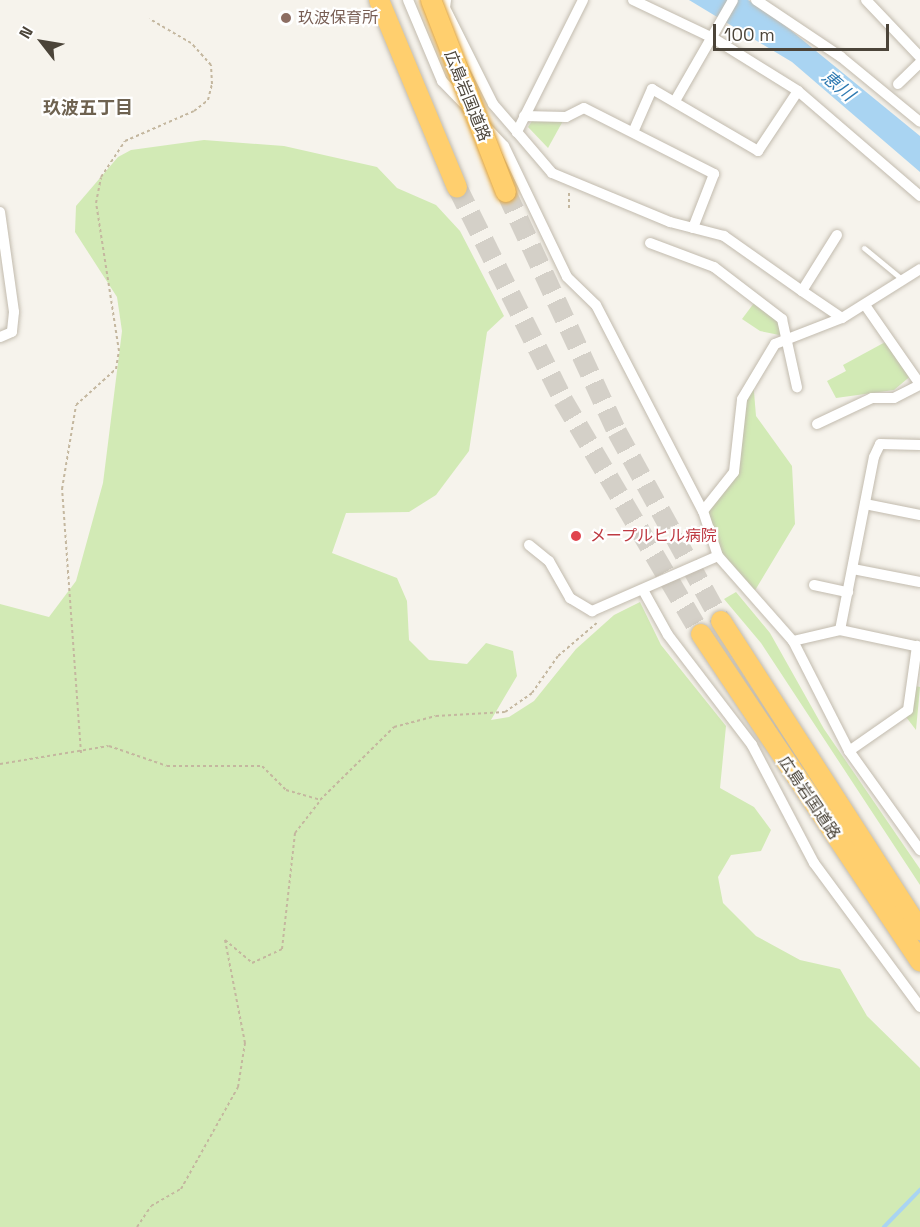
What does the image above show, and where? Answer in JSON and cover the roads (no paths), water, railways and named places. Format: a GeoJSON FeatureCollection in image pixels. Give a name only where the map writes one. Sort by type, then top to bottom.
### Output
{"type":"FeatureCollection","features":[{"type":"Feature","properties":{"kind":"highway"},"geometry":{"type":"LineString","coordinates":[[379,0],[457,186]]}},
{"type":"Feature","properties":{"kind":"highway","name":"広島岩国道路"},"geometry":{"type":"LineString","coordinates":[[431,0],[506,192]]}},
{"type":"Feature","properties":{"kind":"highway","name":"広島岩国道路"},"geometry":{"type":"LineString","coordinates":[[721,621],[920,930]]}},
{"type":"Feature","properties":{"kind":"highway","name":"広島岩国道路"},"geometry":{"type":"LineString","coordinates":[[701,634],[920,961]]}},
{"type":"Feature","properties":{"kind":"street"},"geometry":{"type":"LineString","coordinates":[[408,0],[423,45],[442,81],[504,146],[567,277],[596,305],[703,511],[718,556],[792,640],[849,751],[920,850]]}},
{"type":"Feature","properties":{"kind":"street"},"geometry":{"type":"LineString","coordinates":[[446,0],[445,8],[493,104],[552,173],[693,228],[724,236],[842,318]]}},
{"type":"Feature","properties":{"kind":"street"},"geometry":{"type":"LineString","coordinates":[[517,132],[583,0]]}},
{"type":"Feature","properties":{"kind":"street"},"geometry":{"type":"LineString","coordinates":[[633,0],[713,38],[798,91],[920,196]]}},
{"type":"Feature","properties":{"kind":"street"},"geometry":{"type":"LineString","coordinates":[[675,101],[733,0]]}},
{"type":"Feature","properties":{"kind":"street"},"geometry":{"type":"LineString","coordinates":[[756,0],[841,57],[920,122]]}},
{"type":"Feature","properties":{"kind":"street"},"geometry":{"type":"LineString","coordinates":[[866,0],[920,57]]}},
{"type":"Feature","properties":{"kind":"street"},"geometry":{"type":"LineString","coordinates":[[898,84],[920,63]]}},
{"type":"Feature","properties":{"kind":"street"},"geometry":{"type":"LineString","coordinates":[[634,130],[652,89],[758,151],[798,91]]}},
{"type":"Feature","properties":{"kind":"street"},"geometry":{"type":"LineString","coordinates":[[524,116],[566,117],[584,108],[634,130],[714,174],[693,228]]}},
{"type":"Feature","properties":{"kind":"street"},"geometry":{"type":"LineString","coordinates":[[0,212],[14,312],[12,332],[0,337]]}},
{"type":"Feature","properties":{"kind":"street"},"geometry":{"type":"LineString","coordinates":[[802,291],[837,235]]}},
{"type":"Feature","properties":{"kind":"street"},"geometry":{"type":"LineString","coordinates":[[650,243],[714,267],[782,319],[789,337],[797,387]]}},
{"type":"Feature","properties":{"kind":"street"},"geometry":{"type":"LineString","coordinates":[[703,511],[734,472],[742,399],[776,344],[842,318],[920,269]]}},
{"type":"Feature","properties":{"kind":"street"},"geometry":{"type":"LineString","coordinates":[[817,424],[872,398],[894,398],[920,384],[865,305]]}},
{"type":"Feature","properties":{"kind":"street"},"geometry":{"type":"LineString","coordinates":[[840,630],[880,444],[920,444]]}},
{"type":"Feature","properties":{"kind":"street"},"geometry":{"type":"LineString","coordinates":[[866,504],[920,515]]}},
{"type":"Feature","properties":{"kind":"street"},"geometry":{"type":"LineString","coordinates":[[529,545],[549,561],[575,602],[598,609],[718,556]]}},
{"type":"Feature","properties":{"kind":"street"},"geometry":{"type":"LineString","coordinates":[[853,569],[920,582]]}},
{"type":"Feature","properties":{"kind":"street"},"geometry":{"type":"LineString","coordinates":[[814,585],[848,592]]}},
{"type":"Feature","properties":{"kind":"street"},"geometry":{"type":"LineString","coordinates":[[643,590],[668,635],[752,745],[814,863],[920,1007]]}},
{"type":"Feature","properties":{"kind":"street"},"geometry":{"type":"LineString","coordinates":[[792,640],[840,630],[919,647],[908,710],[849,751]]}},
{"type":"Feature","properties":{"kind":"lane"},"geometry":{"type":"LineString","coordinates":[[864,248],[903,280]]}},
{"type":"Feature","properties":{"kind":"water","name":"恵川"},"geometry":{"type":"Polygon","coordinates":[[[689,0],[748,0],[772,15],[920,136],[920,172],[792,62],[689,0]]]}},
{"type":"Feature","properties":{"kind":"waterway"},"geometry":{"type":"LineString","coordinates":[[884,1227],[920,1190]]}},
{"type":"Feature","properties":{"kind":"tunnel"},"geometry":{"type":"LineString","coordinates":[[457,187],[563,400],[701,634]]}},
{"type":"Feature","properties":{"kind":"tunnel"},"geometry":{"type":"LineString","coordinates":[[506,192],[617,432],[721,621]]}},
{"type":"Feature","properties":{"kind":"place","name":"玖波保育所"},"geometry":{"type":"Point","coordinates":[286,18]}},
{"type":"Feature","properties":{"kind":"place","name":"メープルヒル病院"},"geometry":{"type":"Point","coordinates":[576,536]}},
{"type":"Feature","properties":{"kind":"district","name":"玖波五丁目"},"geometry":{"type":"Point","coordinates":[88,108]}}]}
